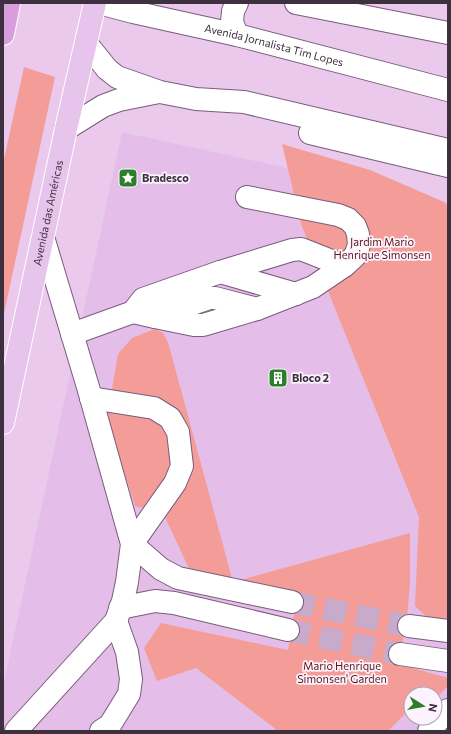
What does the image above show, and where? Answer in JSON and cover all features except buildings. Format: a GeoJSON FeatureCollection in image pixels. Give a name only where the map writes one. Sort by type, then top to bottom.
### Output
{"type":"FeatureCollection","features":[{"type":"Feature","properties":{"kind":"highway"},"geometry":{"type":"LineString","coordinates":[[3,34],[9,3]]}},
{"type":"Feature","properties":{"kind":"main road","name":"Avenida das Américas"},"geometry":{"type":"LineString","coordinates":[[3,423],[66,129],[95,3]]}},
{"type":"Feature","properties":{"kind":"street","name":"Avenida Jornalista Tim Lopes"},"geometry":{"type":"LineString","coordinates":[[99,3],[237,35],[448,90]]}},
{"type":"Feature","properties":{"kind":"street"},"geometry":{"type":"LineString","coordinates":[[237,3],[233,11],[232,22],[237,35]]}},
{"type":"Feature","properties":{"kind":"street"},"geometry":{"type":"LineString","coordinates":[[296,3],[448,33]]}},
{"type":"Feature","properties":{"kind":"street"},"geometry":{"type":"LineString","coordinates":[[86,43],[107,69],[117,77],[160,92],[196,99],[244,102],[448,150]]}},
{"type":"Feature","properties":{"kind":"street"},"geometry":{"type":"LineString","coordinates":[[66,129],[103,106],[119,100],[160,92]]}},
{"type":"Feature","properties":{"kind":"street"},"geometry":{"type":"LineString","coordinates":[[196,99],[240,117],[448,166]]}},
{"type":"Feature","properties":{"kind":"street"},"geometry":{"type":"LineString","coordinates":[[72,334],[133,312],[155,316],[209,298],[216,298],[257,309],[313,287],[344,266],[355,256],[359,245],[358,234],[355,226],[348,220],[338,215],[247,197]]}},
{"type":"Feature","properties":{"kind":"street"},"geometry":{"type":"LineString","coordinates":[[22,730],[118,614],[127,582],[132,544],[91,398],[43,237]]}},
{"type":"Feature","properties":{"kind":"street"},"geometry":{"type":"LineString","coordinates":[[133,312],[143,299],[220,272],[292,250],[301,249],[344,266]]}},
{"type":"Feature","properties":{"kind":"street"},"geometry":{"type":"LineString","coordinates":[[220,272],[296,294]]}},
{"type":"Feature","properties":{"kind":"street"},"geometry":{"type":"LineString","coordinates":[[91,398],[154,408],[170,418],[178,432],[182,466],[175,483],[132,544]]}},
{"type":"Feature","properties":{"kind":"street"},"geometry":{"type":"LineString","coordinates":[[132,544],[161,569],[178,578],[292,602]]}},
{"type":"Feature","properties":{"kind":"street"},"geometry":{"type":"LineString","coordinates":[[118,614],[155,601],[174,603],[288,630]]}},
{"type":"Feature","properties":{"kind":"street"},"geometry":{"type":"LineString","coordinates":[[101,731],[110,725],[128,694],[131,679],[127,652],[118,614]]}},
{"type":"Feature","properties":{"kind":"street"},"geometry":{"type":"LineString","coordinates":[[409,626],[448,631]]}},
{"type":"Feature","properties":{"kind":"street"},"geometry":{"type":"LineString","coordinates":[[400,654],[448,661]]}},
{"type":"Feature","properties":{"kind":"street"},"geometry":{"type":"LineString","coordinates":[[429,731],[448,710]]}},
{"type":"Feature","properties":{"kind":"shaded area"},"geometry":{"type":"Polygon","coordinates":[[[122,132],[448,203],[448,731],[3,731],[3,687],[122,132]]]}},
{"type":"Feature","properties":{"kind":"green space"},"geometry":{"type":"Polygon","coordinates":[[[24,67],[55,77],[3,318],[3,164],[24,67]]]}},
{"type":"Feature","properties":{"kind":"green space","name":"Jardim Mario Henrique Simonsen"},"geometry":{"type":"Polygon","coordinates":[[[282,144],[370,170],[444,202],[448,207],[448,618],[428,618],[415,606],[419,517],[301,224],[282,144]]]}},
{"type":"Feature","properties":{"kind":"green space","name":"Mario Henrique Simonsen' Garden"},"geometry":{"type":"Polygon","coordinates":[[[155,329],[163,333],[168,342],[233,582],[410,533],[410,583],[407,617],[399,664],[448,678],[448,686],[443,691],[443,686],[403,686],[403,716],[388,731],[277,731],[196,668],[157,681],[144,648],[161,623],[288,650],[298,594],[192,575],[163,513],[135,506],[107,419],[118,354],[132,338],[155,329]]]}},
{"type":"Feature","properties":{"kind":"tunnel"},"geometry":{"type":"LineString","coordinates":[[292,602],[409,626]]}},
{"type":"Feature","properties":{"kind":"tunnel"},"geometry":{"type":"LineString","coordinates":[[288,630],[400,654]]}},
{"type":"Feature","properties":{"kind":"place","name":"Bradesco"},"geometry":{"type":"Point","coordinates":[128,178]}},
{"type":"Feature","properties":{"kind":"place","name":"Bloco 2"},"geometry":{"type":"Point","coordinates":[278,378]}}]}
